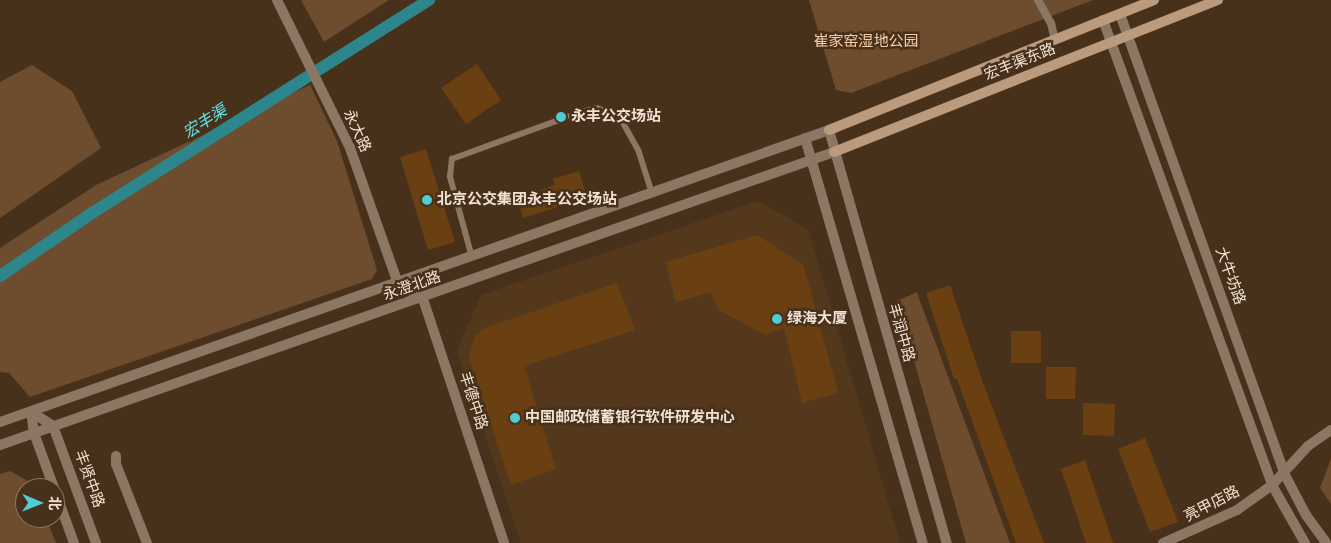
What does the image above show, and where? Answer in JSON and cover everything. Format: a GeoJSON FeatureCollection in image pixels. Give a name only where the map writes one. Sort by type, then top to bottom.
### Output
{"type":"FeatureCollection","features":[{"type":"Feature","properties":{"kind":"main road","name":"宏丰渠东路"},"geometry":{"type":"LineString","coordinates":[[829,130],[1154,0]]}},
{"type":"Feature","properties":{"kind":"main road","name":"宏丰渠东路"},"geometry":{"type":"LineString","coordinates":[[834,152],[1218,0]]}},
{"type":"Feature","properties":{"kind":"street","name":"永大路"},"geometry":{"type":"LineString","coordinates":[[278,0],[350,148],[397,281]]}},
{"type":"Feature","properties":{"kind":"street"},"geometry":{"type":"LineString","coordinates":[[1038,0],[1051,23],[1055,40]]}},
{"type":"Feature","properties":{"kind":"street","name":"大牛坊路"},"geometry":{"type":"LineString","coordinates":[[1120,14],[1284,473],[1306,515],[1326,543]]}},
{"type":"Feature","properties":{"kind":"street"},"geometry":{"type":"LineString","coordinates":[[1103,20],[1272,485],[1305,543]]}},
{"type":"Feature","properties":{"kind":"street","name":"永澄北路"},"geometry":{"type":"LineString","coordinates":[[0,422],[471,254],[829,130]]}},
{"type":"Feature","properties":{"kind":"street","name":"丰润中路"},"geometry":{"type":"LineString","coordinates":[[829,130],[946,543]]}},
{"type":"Feature","properties":{"kind":"street"},"geometry":{"type":"LineString","coordinates":[[805,138],[923,543]]}},
{"type":"Feature","properties":{"kind":"street","name":"永澄北路"},"geometry":{"type":"LineString","coordinates":[[0,445],[423,299],[834,152]]}},
{"type":"Feature","properties":{"kind":"street"},"geometry":{"type":"LineString","coordinates":[[397,281],[423,299]]}},
{"type":"Feature","properties":{"kind":"street","name":"丰德中路"},"geometry":{"type":"LineString","coordinates":[[423,299],[504,543]]}},
{"type":"Feature","properties":{"kind":"street"},"geometry":{"type":"LineString","coordinates":[[31,412],[53,426]]}},
{"type":"Feature","properties":{"kind":"street"},"geometry":{"type":"LineString","coordinates":[[31,412],[34,433],[50,478]]}},
{"type":"Feature","properties":{"kind":"street","name":"丰贤中路"},"geometry":{"type":"LineString","coordinates":[[53,426],[96,543]]}},
{"type":"Feature","properties":{"kind":"street","name":"亮甲店路"},"geometry":{"type":"LineString","coordinates":[[1163,543],[1238,510],[1272,485],[1308,446],[1331,430]]}},
{"type":"Feature","properties":{"kind":"street"},"geometry":{"type":"LineString","coordinates":[[116,456],[116,464],[147,543]]}},
{"type":"Feature","properties":{"kind":"street"},"geometry":{"type":"LineString","coordinates":[[65,519],[74,543]]}},
{"type":"Feature","properties":{"kind":"lane"},"geometry":{"type":"LineString","coordinates":[[471,254],[450,177],[452,158],[581,112],[597,108],[619,115],[639,151],[652,192]]}},
{"type":"Feature","properties":{"kind":"shaded area"},"geometry":{"type":"Polygon","coordinates":[[[758,201],[808,229],[900,543],[521,543],[457,350],[481,295],[758,201]]]}},
{"type":"Feature","properties":{"kind":"green space"},"geometry":{"type":"Polygon","coordinates":[[[301,0],[389,0],[324,42],[301,0]]]}},
{"type":"Feature","properties":{"kind":"green space","name":"崔家窑湿地公园"},"geometry":{"type":"Polygon","coordinates":[[[809,0],[1093,0],[851,93],[836,90],[809,0]]]}},
{"type":"Feature","properties":{"kind":"green space"},"geometry":{"type":"Polygon","coordinates":[[[32,65],[72,91],[101,148],[0,218],[0,82],[32,65]]]}},
{"type":"Feature","properties":{"kind":"green space"},"geometry":{"type":"Polygon","coordinates":[[[310,85],[337,141],[377,270],[372,279],[30,397],[9,373],[0,372],[0,248],[96,185],[310,85]]]}},
{"type":"Feature","properties":{"kind":"green space"},"geometry":{"type":"Polygon","coordinates":[[[917,292],[1010,543],[966,543],[897,301],[917,292]]]}},
{"type":"Feature","properties":{"kind":"green space"},"geometry":{"type":"Polygon","coordinates":[[[1331,459],[1331,504],[1320,488],[1331,459]]]}},
{"type":"Feature","properties":{"kind":"green space"},"geometry":{"type":"Polygon","coordinates":[[[10,471],[22,478],[15,478],[15,528],[50,528],[56,543],[0,543],[0,474],[10,471]]]}},
{"type":"Feature","properties":{"kind":"building"},"geometry":{"type":"Polygon","coordinates":[[[477,64],[501,100],[466,124],[441,88],[477,64]]]}},
{"type":"Feature","properties":{"kind":"building","name":"北京公交集团永丰公交场站"},"geometry":{"type":"Polygon","coordinates":[[[426,149],[455,242],[428,250],[400,157],[426,149]]]}},
{"type":"Feature","properties":{"kind":"building"},"geometry":{"type":"Polygon","coordinates":[[[579,171],[587,198],[523,218],[517,198],[555,185],[553,179],[579,171]]]}},
{"type":"Feature","properties":{"kind":"building","name":"绿海大厦"},"geometry":{"type":"Polygon","coordinates":[[[757,235],[803,264],[838,393],[802,403],[784,328],[766,335],[718,310],[711,292],[676,302],[666,262],[757,235]]]}},
{"type":"Feature","properties":{"kind":"building","name":"中国邮政储蓄银行软件研发中心"},"geometry":{"type":"Polygon","coordinates":[[[617,283],[635,330],[524,366],[556,469],[511,485],[469,357],[475,336],[487,327],[617,283]]]}},
{"type":"Feature","properties":{"kind":"building"},"geometry":{"type":"Polygon","coordinates":[[[950,285],[983,383],[1044,543],[1016,543],[957,379],[954,379],[926,293],[950,285]]]}},
{"type":"Feature","properties":{"kind":"building"},"geometry":{"type":"Polygon","coordinates":[[[1011,331],[1041,331],[1041,363],[1011,363],[1011,331]]]}},
{"type":"Feature","properties":{"kind":"building"},"geometry":{"type":"Polygon","coordinates":[[[1046,367],[1076,367],[1075,399],[1046,399],[1046,367]]]}},
{"type":"Feature","properties":{"kind":"building"},"geometry":{"type":"Polygon","coordinates":[[[1083,403],[1115,404],[1114,436],[1083,435],[1083,403]]]}},
{"type":"Feature","properties":{"kind":"building"},"geometry":{"type":"Polygon","coordinates":[[[1145,438],[1178,522],[1150,532],[1118,449],[1145,438]]]}},
{"type":"Feature","properties":{"kind":"building"},"geometry":{"type":"Polygon","coordinates":[[[1085,460],[1113,543],[1086,543],[1061,469],[1085,460]]]}},
{"type":"Feature","properties":{"kind":"waterway","name":"宏丰渠"},"geometry":{"type":"LineString","coordinates":[[0,276],[92,213],[429,0]]}},
{"type":"Feature","properties":{"kind":"place","name":"永丰公交场站"},"geometry":{"type":"Point","coordinates":[561,117]}},
{"type":"Feature","properties":{"kind":"place","name":"北京公交集团永丰公交场站"},"geometry":{"type":"Point","coordinates":[427,200]}},
{"type":"Feature","properties":{"kind":"place","name":"绿海大厦"},"geometry":{"type":"Point","coordinates":[777,319]}},
{"type":"Feature","properties":{"kind":"place","name":"中国邮政储蓄银行软件研发中心"},"geometry":{"type":"Point","coordinates":[515,418]}}]}
